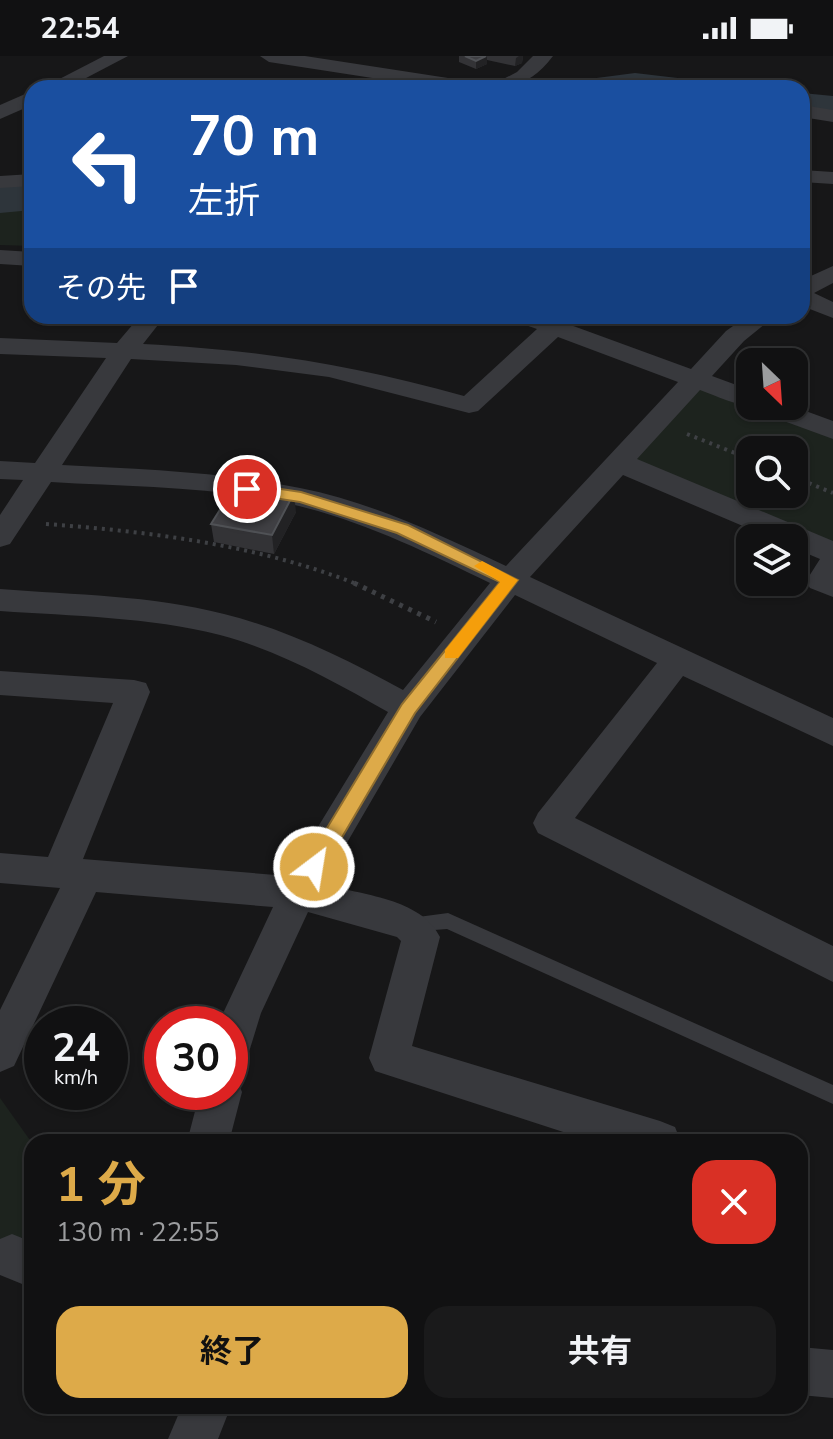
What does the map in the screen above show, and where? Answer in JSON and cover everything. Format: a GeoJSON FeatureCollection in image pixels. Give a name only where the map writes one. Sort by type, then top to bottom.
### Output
{"type":"FeatureCollection","features":[{"type":"Feature","properties":{"kind":"street"},"geometry":{"type":"LineString","coordinates":[[69,80],[119,56]]}},
{"type":"Feature","properties":{"kind":"street"},"geometry":{"type":"LineString","coordinates":[[269,56],[427,80]]}},
{"type":"Feature","properties":{"kind":"street"},"geometry":{"type":"LineString","coordinates":[[515,80],[524,76],[544,56]]}},
{"type":"Feature","properties":{"kind":"street"},"geometry":{"type":"LineString","coordinates":[[0,113],[24,101]]}},
{"type":"Feature","properties":{"kind":"street"},"geometry":{"type":"LineString","coordinates":[[810,112],[833,116]]}},
{"type":"Feature","properties":{"kind":"street"},"geometry":{"type":"LineString","coordinates":[[810,177],[833,178]]}},
{"type":"Feature","properties":{"kind":"street"},"geometry":{"type":"LineString","coordinates":[[0,182],[24,180]]}},
{"type":"Feature","properties":{"kind":"street"},"geometry":{"type":"LineString","coordinates":[[0,257],[24,258]]}},
{"type":"Feature","properties":{"kind":"street"},"geometry":{"type":"LineString","coordinates":[[810,286],[833,273]]}},
{"type":"Feature","properties":{"kind":"street"},"geometry":{"type":"LineString","coordinates":[[810,301],[833,311]]}},
{"type":"Feature","properties":{"kind":"street"},"geometry":{"type":"LineString","coordinates":[[5,529],[123,352],[146,324]]}},
{"type":"Feature","properties":{"kind":"street"},"geometry":{"type":"LineString","coordinates":[[546,324],[736,394]]}},
{"type":"Feature","properties":{"kind":"street"},"geometry":{"type":"LineString","coordinates":[[244,1006],[298,893],[408,708],[510,580],[735,336],[752,324]]}},
{"type":"Feature","properties":{"kind":"street"},"geometry":{"type":"LineString","coordinates":[[0,346],[283,364],[374,379],[469,405],[554,327]]}},
{"type":"Feature","properties":{"kind":"street"},"geometry":{"type":"LineString","coordinates":[[804,420],[833,431]]}},
{"type":"Feature","properties":{"kind":"street"},"geometry":{"type":"LineString","coordinates":[[618,462],[833,553]]}},
{"type":"Feature","properties":{"kind":"street"},"geometry":{"type":"LineString","coordinates":[[0,470],[192,481],[301,497],[402,529],[833,733]]}},
{"type":"Feature","properties":{"kind":"street"},"geometry":{"type":"LineString","coordinates":[[833,563],[821,581],[833,586]]}},
{"type":"Feature","properties":{"kind":"street"},"geometry":{"type":"LineString","coordinates":[[0,600],[174,616],[253,633],[338,669],[408,708]]}},
{"type":"Feature","properties":{"kind":"street"},"geometry":{"type":"LineString","coordinates":[[678,659],[551,823],[833,965]]}},
{"type":"Feature","properties":{"kind":"street"},"geometry":{"type":"LineString","coordinates":[[0,683],[134,692],[72,874],[0,1053]]}},
{"type":"Feature","properties":{"kind":"street"},"geometry":{"type":"LineString","coordinates":[[0,868],[298,893],[409,924],[421,937],[389,1058],[634,1134]]}},
{"type":"Feature","properties":{"kind":"street"},"geometry":{"type":"LineString","coordinates":[[210,1134],[216,1110]]}},
{"type":"Feature","properties":{"kind":"street"},"geometry":{"type":"LineString","coordinates":[[808,1372],[833,1374]]}},
{"type":"Feature","properties":{"kind":"street"},"geometry":{"type":"LineString","coordinates":[[193,1439],[204,1414]]}},
{"type":"Feature","properties":{"kind":"lane"},"geometry":{"type":"LineString","coordinates":[[409,924],[448,921],[833,1095]]}},
{"type":"Feature","properties":{"kind":"path"},"geometry":{"type":"LineString","coordinates":[[657,421],[736,453]]}},
{"type":"Feature","properties":{"kind":"path"},"geometry":{"type":"LineString","coordinates":[[808,483],[833,493]]}},
{"type":"Feature","properties":{"kind":"path"},"geometry":{"type":"LineString","coordinates":[[5,529],[136,530],[270,557],[328,573],[466,636]]}},
{"type":"Feature","properties":{"kind":"shaded area"},"geometry":{"type":"Polygon","coordinates":[[[24,206],[24,246],[0,245],[0,207],[24,206]]]}},
{"type":"Feature","properties":{"kind":"shaded area"},"geometry":{"type":"Polygon","coordinates":[[[698,383],[736,398],[736,420],[796,420],[833,434],[833,550],[808,539],[808,524],[773,524],[627,461],[698,383]]]}},
{"type":"Feature","properties":{"kind":"shaded area"},"geometry":{"type":"Polygon","coordinates":[[[0,1098],[26,1134],[24,1232],[0,1274],[0,1098]]]}},
{"type":"Feature","properties":{"kind":"building"},"geometry":{"type":"Polygon","coordinates":[[[465,56],[486,56],[476,61],[465,56]]]}},
{"type":"Feature","properties":{"kind":"building"},"geometry":{"type":"Polygon","coordinates":[[[238,481],[294,493],[272,535],[211,524],[238,481]]]}},
{"type":"Feature","properties":{"kind":"waterway"},"geometry":{"type":"LineString","coordinates":[[810,106],[833,108]]}},
{"type":"Feature","properties":{"kind":"waterway"},"geometry":{"type":"LineString","coordinates":[[0,199],[24,197]]}},
{"type":"Feature","properties":{"kind":"slow traffic"},"geometry":{"type":"LineString","coordinates":[[452,654],[510,580],[482,566]]}},
{"type":"Feature","properties":{"kind":"route"},"geometry":{"type":"LineString","coordinates":[[247,489],[301,497],[402,529],[510,580],[408,708],[314,867]]}}]}
